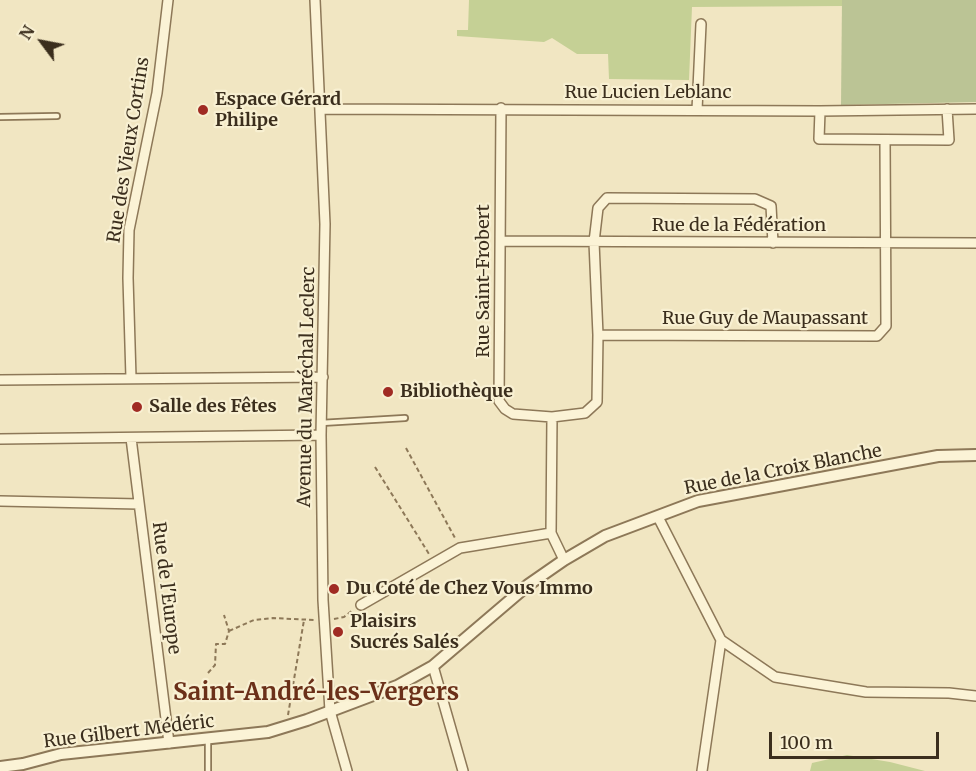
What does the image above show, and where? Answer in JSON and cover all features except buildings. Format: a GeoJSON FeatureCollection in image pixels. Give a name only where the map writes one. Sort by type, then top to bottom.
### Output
{"type":"FeatureCollection","features":[{"type":"Feature","properties":{"kind":"street","name":"Rue des Vieux Cortins"},"geometry":{"type":"LineString","coordinates":[[131,378],[129,230],[157,93],[168,0]]}},
{"type":"Feature","properties":{"kind":"street","name":"Avenue du Maréchal Leclerc"},"geometry":{"type":"LineString","coordinates":[[315,0],[325,224],[321,423],[324,620],[330,711],[347,771]]}},
{"type":"Feature","properties":{"kind":"street"},"geometry":{"type":"LineString","coordinates":[[697,110],[701,24]]}},
{"type":"Feature","properties":{"kind":"street","name":"Rue Saint-Frobert"},"geometry":{"type":"LineString","coordinates":[[501,108],[499,401],[513,414],[552,417],[585,413],[597,402],[598,335],[594,242],[598,208],[607,198],[755,199],[771,206],[774,243]]}},
{"type":"Feature","properties":{"kind":"street","name":"Rue Lucien Leblanc"},"geometry":{"type":"LineString","coordinates":[[320,109],[820,111],[976,108]]}},
{"type":"Feature","properties":{"kind":"street"},"geometry":{"type":"LineString","coordinates":[[820,111],[819,139],[949,140],[947,109]]}},
{"type":"Feature","properties":{"kind":"street","name":"Rue Guy de Maupassant"},"geometry":{"type":"LineString","coordinates":[[598,335],[877,336],[886,326],[885,140]]}},
{"type":"Feature","properties":{"kind":"street","name":"Rue de la Fédération"},"geometry":{"type":"LineString","coordinates":[[501,241],[976,243]]}},
{"type":"Feature","properties":{"kind":"street"},"geometry":{"type":"LineString","coordinates":[[0,380],[323,377]]}},
{"type":"Feature","properties":{"kind":"street"},"geometry":{"type":"LineString","coordinates":[[552,417],[551,533],[564,560]]}},
{"type":"Feature","properties":{"kind":"street"},"geometry":{"type":"LineString","coordinates":[[0,439],[321,435]]}},
{"type":"Feature","properties":{"kind":"street","name":"Rue de l'Europe"},"geometry":{"type":"LineString","coordinates":[[131,438],[169,742]]}},
{"type":"Feature","properties":{"kind":"street","name":"Rue de la Croix Blanche"},"geometry":{"type":"LineString","coordinates":[[330,711],[397,686],[433,666],[528,585],[605,536],[698,501],[938,456],[976,455]]}},
{"type":"Feature","properties":{"kind":"street"},"geometry":{"type":"LineString","coordinates":[[0,501],[139,504]]}},
{"type":"Feature","properties":{"kind":"street"},"geometry":{"type":"LineString","coordinates":[[658,516],[721,640],[775,677],[866,692],[949,693],[976,696]]}},
{"type":"Feature","properties":{"kind":"street"},"geometry":{"type":"LineString","coordinates":[[359,606],[460,548],[551,533]]}},
{"type":"Feature","properties":{"kind":"street"},"geometry":{"type":"LineString","coordinates":[[702,771],[721,640]]}},
{"type":"Feature","properties":{"kind":"street"},"geometry":{"type":"LineString","coordinates":[[433,666],[463,771]]}},
{"type":"Feature","properties":{"kind":"street","name":"Rue Gilbert Médéric"},"geometry":{"type":"LineString","coordinates":[[4,768],[61,754],[268,732],[330,711]]}},
{"type":"Feature","properties":{"kind":"lane"},"geometry":{"type":"LineString","coordinates":[[0,117],[57,116]]}},
{"type":"Feature","properties":{"kind":"lane"},"geometry":{"type":"LineString","coordinates":[[321,423],[405,418]]}},
{"type":"Feature","properties":{"kind":"lane"},"geometry":{"type":"LineString","coordinates":[[208,738],[208,771]]}},
{"type":"Feature","properties":{"kind":"path"},"geometry":{"type":"LineString","coordinates":[[406,448],[460,548]]}},
{"type":"Feature","properties":{"kind":"path"},"geometry":{"type":"LineString","coordinates":[[375,467],[435,563]]}},
{"type":"Feature","properties":{"kind":"path"},"geometry":{"type":"LineString","coordinates":[[229,631],[254,620],[273,618],[324,620],[344,616],[359,606]]}},
{"type":"Feature","properties":{"kind":"path"},"geometry":{"type":"LineString","coordinates":[[208,673],[215,665],[216,644],[225,645],[229,631],[224,615]]}},
{"type":"Feature","properties":{"kind":"path"},"geometry":{"type":"LineString","coordinates":[[285,727],[304,619]]}},
{"type":"Feature","properties":{"kind":"green space"},"geometry":{"type":"Polygon","coordinates":[[[469,0],[842,0],[842,6],[692,7],[689,80],[609,79],[608,54],[577,54],[552,38],[544,42],[457,36],[457,30],[468,30],[469,0]]]}},
{"type":"Feature","properties":{"kind":"green space"},"geometry":{"type":"Polygon","coordinates":[[[842,0],[976,0],[976,102],[841,105],[842,0]]]}},
{"type":"Feature","properties":{"kind":"green space"},"geometry":{"type":"Polygon","coordinates":[[[847,755],[925,771],[810,771],[812,763],[847,755]]]}},
{"type":"Feature","properties":{"kind":"place","name":"Espace Gérard Philipe"},"geometry":{"type":"Point","coordinates":[203,110]}},
{"type":"Feature","properties":{"kind":"place","name":"Bibliothèque"},"geometry":{"type":"Point","coordinates":[388,392]}},
{"type":"Feature","properties":{"kind":"place","name":"Salle des Fêtes"},"geometry":{"type":"Point","coordinates":[137,407]}},
{"type":"Feature","properties":{"kind":"place","name":"Du Coté de Chez Vous Immo"},"geometry":{"type":"Point","coordinates":[334,589]}},
{"type":"Feature","properties":{"kind":"place","name":"Plaisirs Sucrés Salés"},"geometry":{"type":"Point","coordinates":[338,632]}},
{"type":"Feature","properties":{"kind":"district","name":"Saint-André-les-Vergers"},"geometry":{"type":"Point","coordinates":[316,693]}}]}
